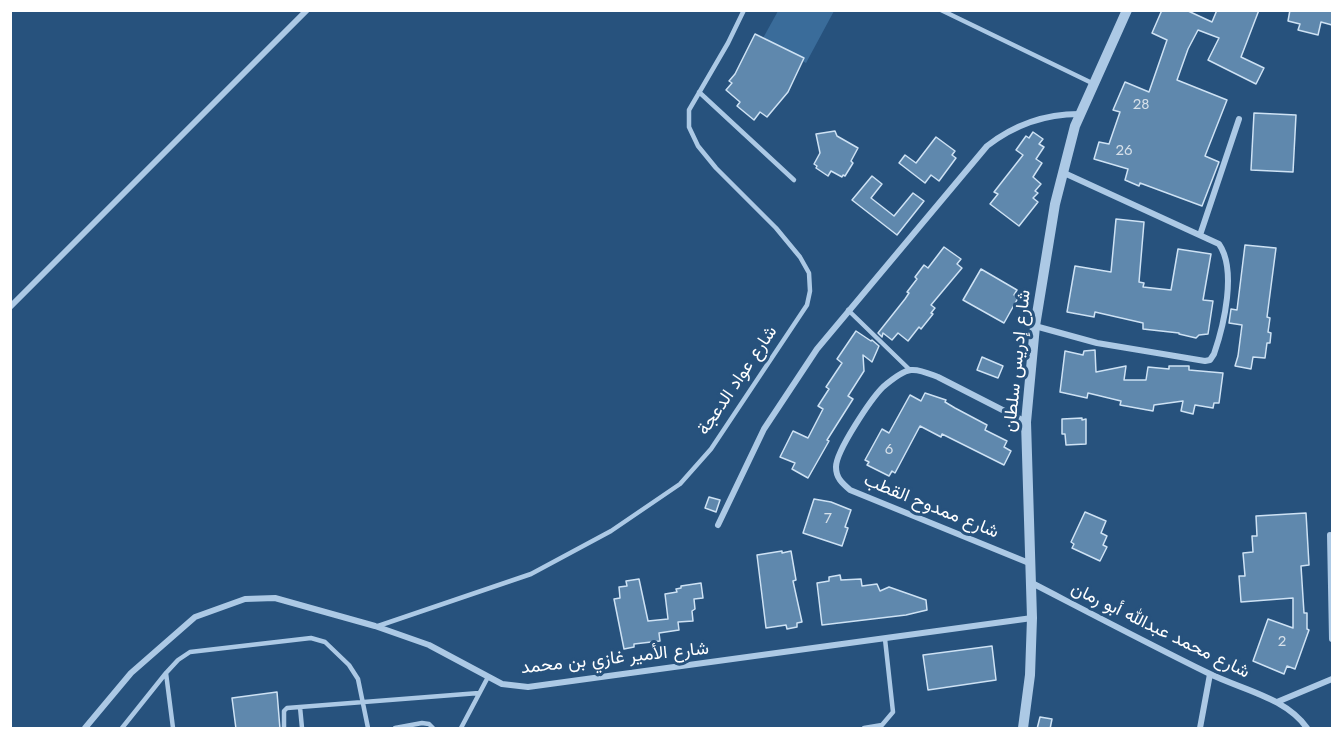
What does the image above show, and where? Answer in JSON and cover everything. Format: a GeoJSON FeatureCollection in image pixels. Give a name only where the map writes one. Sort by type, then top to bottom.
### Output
{"type":"FeatureCollection","features":[{"type":"Feature","properties":{"kind":"street"},"geometry":{"type":"LineString","coordinates":[[10,307],[307,10]]}},
{"type":"Feature","properties":{"kind":"street","name":"شارع إدريس سلطان"},"geometry":{"type":"LineString","coordinates":[[1023,729],[1030,675],[1032,618],[1026,422],[1035,326],[1062,172],[1079,114],[1127,10]]}},
{"type":"Feature","properties":{"kind":"street"},"geometry":{"type":"LineString","coordinates":[[718,525],[764,429],[817,349],[987,146],[1003,133],[1027,122],[1079,114]]}},
{"type":"Feature","properties":{"kind":"street"},"geometry":{"type":"LineString","coordinates":[[1200,235],[1239,119]]}},
{"type":"Feature","properties":{"kind":"street"},"geometry":{"type":"LineString","coordinates":[[1035,326],[1097,343],[1198,361],[1210,360],[1219,340],[1228,273],[1224,252],[1219,244],[1062,172]]}},
{"type":"Feature","properties":{"kind":"street"},"geometry":{"type":"LineString","coordinates":[[910,370],[924,371],[938,377],[1026,422]]}},
{"type":"Feature","properties":{"kind":"street","name":"شارع ممدوح القطب"},"geometry":{"type":"LineString","coordinates":[[910,370],[884,387],[857,423],[842,449],[836,464],[836,474],[850,490],[1029,563]]}},
{"type":"Feature","properties":{"kind":"street"},"geometry":{"type":"LineString","coordinates":[[1330,535],[1332,639]]}},
{"type":"Feature","properties":{"kind":"street","name":"شارع محمد عبدالله أبو رمان"},"geometry":{"type":"LineString","coordinates":[[1032,583],[1210,674],[1277,702],[1295,714],[1307,729]]}},
{"type":"Feature","properties":{"kind":"street","name":"شارع الأمير غازي بن محمد"},"geometry":{"type":"LineString","coordinates":[[85,729],[131,673],[195,617],[246,599],[275,598],[377,627],[429,645],[502,684],[528,687],[1032,618]]}},
{"type":"Feature","properties":{"kind":"street"},"geometry":{"type":"LineString","coordinates":[[1200,729],[1210,674]]}},
{"type":"Feature","properties":{"kind":"street"},"geometry":{"type":"LineString","coordinates":[[1277,702],[1332,679]]}},
{"type":"Feature","properties":{"kind":"lane","name":"شارع عواد الدعجة"},"geometry":{"type":"LineString","coordinates":[[377,627],[531,574],[611,531],[680,484],[711,449],[807,305],[810,291],[808,273],[800,257],[776,228],[716,168],[698,146],[689,127],[689,110],[728,43],[744,10]]}},
{"type":"Feature","properties":{"kind":"lane"},"geometry":{"type":"LineString","coordinates":[[941,10],[1094,84]]}},
{"type":"Feature","properties":{"kind":"lane"},"geometry":{"type":"LineString","coordinates":[[699,92],[794,180]]}},
{"type":"Feature","properties":{"kind":"lane"},"geometry":{"type":"LineString","coordinates":[[848,310],[910,370]]}},
{"type":"Feature","properties":{"kind":"lane"},"geometry":{"type":"LineString","coordinates":[[122,729],[166,673],[178,660],[190,652],[311,638],[325,642],[349,665],[358,679],[368,729]]}},
{"type":"Feature","properties":{"kind":"lane"},"geometry":{"type":"LineString","coordinates":[[864,729],[882,725],[893,712],[885,639]]}},
{"type":"Feature","properties":{"kind":"lane"},"geometry":{"type":"LineString","coordinates":[[166,673],[173,729]]}},
{"type":"Feature","properties":{"kind":"lane"},"geometry":{"type":"LineString","coordinates":[[461,729],[488,677]]}},
{"type":"Feature","properties":{"kind":"lane"},"geometry":{"type":"LineString","coordinates":[[284,729],[284,711],[288,708],[479,693]]}},
{"type":"Feature","properties":{"kind":"lane"},"geometry":{"type":"LineString","coordinates":[[300,707],[302,729]]}},
{"type":"Feature","properties":{"kind":"lane"},"geometry":{"type":"LineString","coordinates":[[395,729],[422,723],[429,724],[432,729]]}},
{"type":"Feature","properties":{"kind":"shaded area"},"geometry":{"type":"Polygon","coordinates":[[[778,11],[834,11],[806,63],[762,40],[778,11]]]}},
{"type":"Feature","properties":{"kind":"building"},"geometry":{"type":"Polygon","coordinates":[[[1162,10],[1186,10],[1212,22],[1217,10],[1259,10],[1241,57],[1264,68],[1256,84],[1208,60],[1219,38],[1198,30],[1188,49],[1177,80],[1227,100],[1205,156],[1219,162],[1202,206],[1140,183],[1139,186],[1125,180],[1128,169],[1094,159],[1099,142],[1109,144],[1120,112],[1113,110],[1125,82],[1149,92],[1167,40],[1152,33],[1162,10]]]}},
{"type":"Feature","properties":{"kind":"building"},"geometry":{"type":"Polygon","coordinates":[[[1290,10],[1332,10],[1332,25],[1321,22],[1318,35],[1298,30],[1300,24],[1288,21],[1290,10]]]}},
{"type":"Feature","properties":{"kind":"building"},"geometry":{"type":"Polygon","coordinates":[[[755,34],[804,58],[788,92],[767,117],[760,112],[754,120],[737,106],[740,102],[726,90],[732,83],[729,81],[735,74],[755,34]]]}},
{"type":"Feature","properties":{"kind":"building"},"geometry":{"type":"Polygon","coordinates":[[[1254,113],[1296,115],[1293,172],[1251,170],[1254,113]]]}},
{"type":"Feature","properties":{"kind":"building"},"geometry":{"type":"Polygon","coordinates":[[[835,131],[837,136],[858,148],[851,161],[853,163],[842,177],[831,171],[828,176],[814,164],[820,153],[816,134],[835,131]]]}},
{"type":"Feature","properties":{"kind":"building"},"geometry":{"type":"Polygon","coordinates":[[[1033,132],[1043,139],[1039,144],[1044,147],[1036,159],[1042,163],[1033,177],[1041,184],[1035,191],[1038,193],[1033,198],[1038,202],[1019,226],[990,204],[998,194],[994,192],[1023,155],[1016,150],[1026,136],[1029,138],[1033,132]]]}},
{"type":"Feature","properties":{"kind":"building"},"geometry":{"type":"Polygon","coordinates":[[[936,137],[955,151],[952,155],[956,158],[939,181],[931,175],[925,183],[899,163],[905,155],[916,163],[936,137]]]}},
{"type":"Feature","properties":{"kind":"building"},"geometry":{"type":"Polygon","coordinates":[[[872,176],[882,184],[871,198],[894,216],[913,193],[924,201],[897,235],[852,200],[872,176]]]}},
{"type":"Feature","properties":{"kind":"building"},"geometry":{"type":"Polygon","coordinates":[[[1116,219],[1144,222],[1139,282],[1144,283],[1143,287],[1171,290],[1178,249],[1211,254],[1203,300],[1213,301],[1208,334],[1199,335],[1196,338],[1179,333],[1143,329],[1143,323],[1095,312],[1094,317],[1067,312],[1075,266],[1111,272],[1116,219]]]}},
{"type":"Feature","properties":{"kind":"building"},"geometry":{"type":"Polygon","coordinates":[[[1245,245],[1276,248],[1267,317],[1270,318],[1268,332],[1271,333],[1270,343],[1267,343],[1265,358],[1253,357],[1251,369],[1235,366],[1242,325],[1229,323],[1231,309],[1237,310],[1245,245]]]}},
{"type":"Feature","properties":{"kind":"building"},"geometry":{"type":"Polygon","coordinates":[[[944,247],[961,259],[957,264],[962,268],[931,305],[935,308],[931,313],[933,314],[908,341],[898,333],[892,340],[883,333],[882,337],[878,333],[909,293],[907,292],[917,279],[915,277],[924,265],[928,268],[944,247]]]}},
{"type":"Feature","properties":{"kind":"building"},"geometry":{"type":"Polygon","coordinates":[[[981,269],[1017,290],[1014,295],[1018,298],[1004,323],[963,300],[981,269]]]}},
{"type":"Feature","properties":{"kind":"building"},"geometry":{"type":"Polygon","coordinates":[[[856,331],[879,346],[872,362],[863,355],[864,371],[848,396],[853,399],[827,440],[829,441],[808,478],[792,469],[795,463],[780,457],[793,431],[808,438],[823,409],[818,406],[829,389],[826,387],[842,363],[837,359],[856,331]]]}},
{"type":"Feature","properties":{"kind":"building"},"geometry":{"type":"Polygon","coordinates":[[[1095,350],[1096,372],[1126,366],[1124,380],[1146,380],[1148,367],[1169,369],[1169,366],[1189,366],[1189,370],[1223,373],[1219,403],[1214,403],[1213,408],[1195,405],[1193,414],[1181,411],[1183,401],[1154,405],[1153,411],[1120,405],[1121,401],[1088,393],[1087,398],[1060,392],[1065,351],[1083,355],[1084,351],[1095,350]]]}},
{"type":"Feature","properties":{"kind":"building"},"geometry":{"type":"Polygon","coordinates":[[[982,357],[1003,366],[998,378],[977,370],[982,357]]]}},
{"type":"Feature","properties":{"kind":"building"},"geometry":{"type":"Polygon","coordinates":[[[925,393],[946,400],[945,402],[987,425],[985,430],[1007,441],[1004,447],[1011,451],[1004,465],[942,434],[941,437],[920,426],[895,473],[892,471],[889,476],[867,465],[869,462],[865,460],[882,429],[889,433],[910,395],[921,401],[925,393]]]}},
{"type":"Feature","properties":{"kind":"building"},"geometry":{"type":"Polygon","coordinates":[[[1082,418],[1082,420],[1086,419],[1086,444],[1066,445],[1065,434],[1062,434],[1062,419],[1082,418]]]}},
{"type":"Feature","properties":{"kind":"building"},"geometry":{"type":"Polygon","coordinates":[[[709,497],[720,500],[716,512],[705,508],[709,497]]]}},
{"type":"Feature","properties":{"kind":"building"},"geometry":{"type":"Polygon","coordinates":[[[814,499],[831,502],[851,510],[842,546],[803,533],[814,499]]]}},
{"type":"Feature","properties":{"kind":"building"},"geometry":{"type":"Polygon","coordinates":[[[1085,512],[1106,521],[1101,533],[1107,536],[1103,545],[1107,547],[1100,561],[1072,548],[1074,544],[1071,542],[1085,512]]]}},
{"type":"Feature","properties":{"kind":"building"},"geometry":{"type":"Polygon","coordinates":[[[1306,513],[1309,565],[1301,566],[1304,613],[1307,613],[1307,629],[1309,630],[1295,669],[1287,666],[1284,674],[1253,661],[1268,619],[1293,628],[1293,598],[1241,602],[1239,576],[1245,576],[1243,553],[1253,552],[1252,536],[1257,536],[1256,516],[1306,513]]]}},
{"type":"Feature","properties":{"kind":"building"},"geometry":{"type":"Polygon","coordinates":[[[782,551],[782,553],[791,551],[796,580],[793,581],[802,622],[797,623],[797,627],[787,629],[786,625],[766,628],[757,555],[782,551]]]}},
{"type":"Feature","properties":{"kind":"building"},"geometry":{"type":"Polygon","coordinates":[[[840,575],[841,580],[861,579],[862,586],[877,584],[880,591],[889,587],[926,600],[927,610],[906,615],[822,625],[817,583],[829,581],[829,577],[840,575]]]}},
{"type":"Feature","properties":{"kind":"building"},"geometry":{"type":"Polygon","coordinates":[[[639,579],[648,621],[668,619],[665,594],[677,592],[676,589],[681,586],[701,583],[703,598],[694,599],[693,621],[678,622],[679,630],[659,633],[660,641],[634,644],[634,647],[624,649],[614,599],[620,598],[619,587],[627,586],[626,581],[639,579]]]}},
{"type":"Feature","properties":{"kind":"building"},"geometry":{"type":"Polygon","coordinates":[[[992,646],[996,680],[928,690],[923,655],[992,646]]]}},
{"type":"Feature","properties":{"kind":"building"},"geometry":{"type":"Polygon","coordinates":[[[277,692],[280,729],[236,729],[232,698],[277,692]]]}},
{"type":"Feature","properties":{"kind":"building"},"geometry":{"type":"Polygon","coordinates":[[[1040,717],[1052,719],[1050,729],[1037,729],[1040,717]]]}}]}
